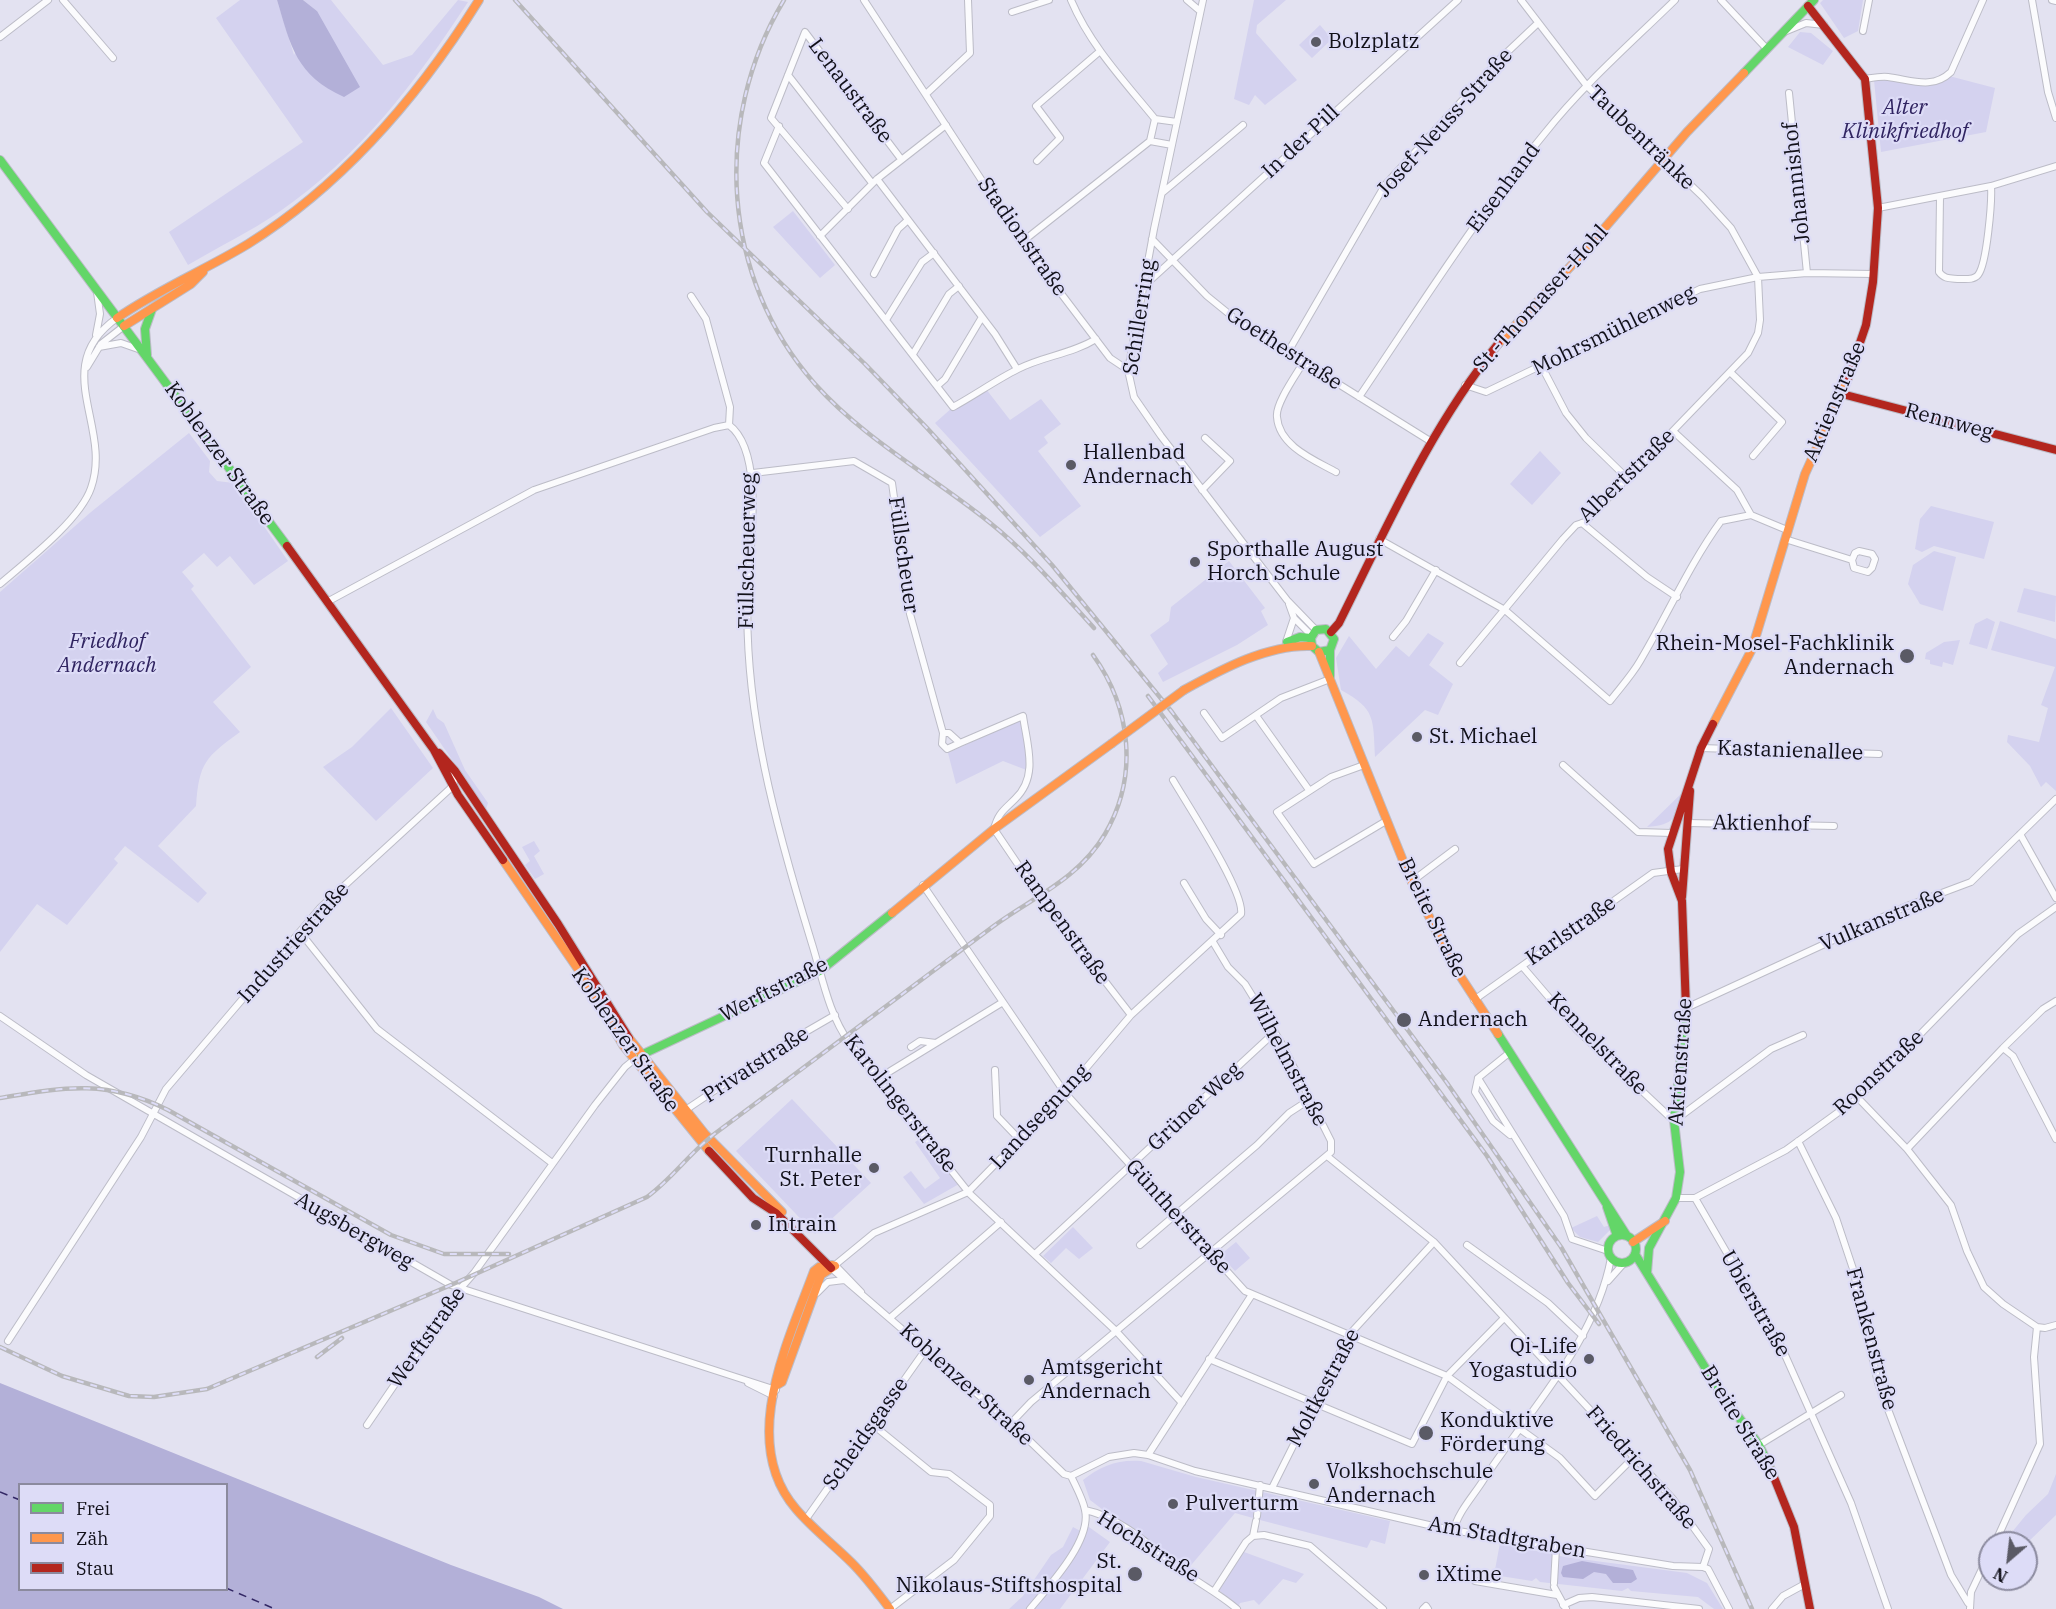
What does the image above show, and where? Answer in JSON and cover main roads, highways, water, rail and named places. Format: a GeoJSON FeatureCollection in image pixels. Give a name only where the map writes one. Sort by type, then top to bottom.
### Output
{"type":"FeatureCollection","features":[{"type":"Feature","properties":{"kind":"railway"},"geometry":{"type":"LineString","coordinates":[[515,0],[707,212],[865,364],[927,428],[1052,565],[1172,712],[1447,1083],[1561,1247],[1690,1470],[1752,1609]]}},
{"type":"Feature","properties":{"kind":"railway"},"geometry":{"type":"LineString","coordinates":[[784,0],[761,47],[745,96],[737,146],[737,197],[745,248],[760,296],[784,342],[815,384],[834,404],[877,440],[967,505],[1017,546],[1094,628]]}},
{"type":"Feature","properties":{"kind":"railway"},"geometry":{"type":"LineString","coordinates":[[0,1347],[62,1376],[129,1396],[154,1397],[207,1389],[451,1285],[647,1197],[717,1132],[1006,917],[1068,876],[1094,850],[1116,812],[1123,789],[1126,743],[1116,697],[1093,655]]}},
{"type":"Feature","properties":{"kind":"railway"},"geometry":{"type":"LineString","coordinates":[[1148,696],[1487,1156],[1568,1283],[1599,1324]]}},
{"type":"Feature","properties":{"kind":"railway"},"geometry":{"type":"LineString","coordinates":[[0,1098],[85,1088],[105,1090],[146,1100],[168,1110],[391,1235],[444,1254],[509,1254]]}},
{"type":"Feature","properties":{"kind":"railway"},"geometry":{"type":"LineString","coordinates":[[317,1357],[342,1338]]}},
{"type":"Feature","properties":{"kind":"place","name":"Bolzplatz"},"geometry":{"type":"Point","coordinates":[1316,42]}},
{"type":"Feature","properties":{"kind":"place","name":"Hallenbad Andernach"},"geometry":{"type":"Point","coordinates":[1071,465]}},
{"type":"Feature","properties":{"kind":"place","name":"Sporthalle August Horch Schule"},"geometry":{"type":"Point","coordinates":[1195,562]}},
{"type":"Feature","properties":{"kind":"place","name":"Rhein-Mosel-Fachklinik Andernach"},"geometry":{"type":"Point","coordinates":[1907,656]}},
{"type":"Feature","properties":{"kind":"place","name":"St. Michael"},"geometry":{"type":"Point","coordinates":[1417,737]}},
{"type":"Feature","properties":{"kind":"place","name":"Andernach"},"geometry":{"type":"Point","coordinates":[1404,1020]}},
{"type":"Feature","properties":{"kind":"place","name":"Turnhalle St. Peter"},"geometry":{"type":"Point","coordinates":[874,1168]}},
{"type":"Feature","properties":{"kind":"place","name":"Intrain"},"geometry":{"type":"Point","coordinates":[756,1225]}},
{"type":"Feature","properties":{"kind":"place","name":"Qi-Life Yogastudio"},"geometry":{"type":"Point","coordinates":[1589,1359]}},
{"type":"Feature","properties":{"kind":"place","name":"Amtsgericht Andernach"},"geometry":{"type":"Point","coordinates":[1029,1380]}},
{"type":"Feature","properties":{"kind":"place","name":"Konduktive Förderung"},"geometry":{"type":"Point","coordinates":[1426,1433]}},
{"type":"Feature","properties":{"kind":"place","name":"Volkshochschule Andernach"},"geometry":{"type":"Point","coordinates":[1314,1484]}},
{"type":"Feature","properties":{"kind":"place","name":"Pulverturm"},"geometry":{"type":"Point","coordinates":[1173,1504]}},
{"type":"Feature","properties":{"kind":"place","name":"St. Nikolaus-Stiftshospital"},"geometry":{"type":"Point","coordinates":[1135,1574]}},
{"type":"Feature","properties":{"kind":"place","name":"iXtime"},"geometry":{"type":"Point","coordinates":[1424,1575]}},
{"type":"Feature","properties":{"kind":"park label","name":"Alter Klinikfriedhof"},"geometry":{"type":"Point","coordinates":[1905,120]}},
{"type":"Feature","properties":{"kind":"park label","name":"Friedhof Andernach"},"geometry":{"type":"Point","coordinates":[107,654]}}]}
